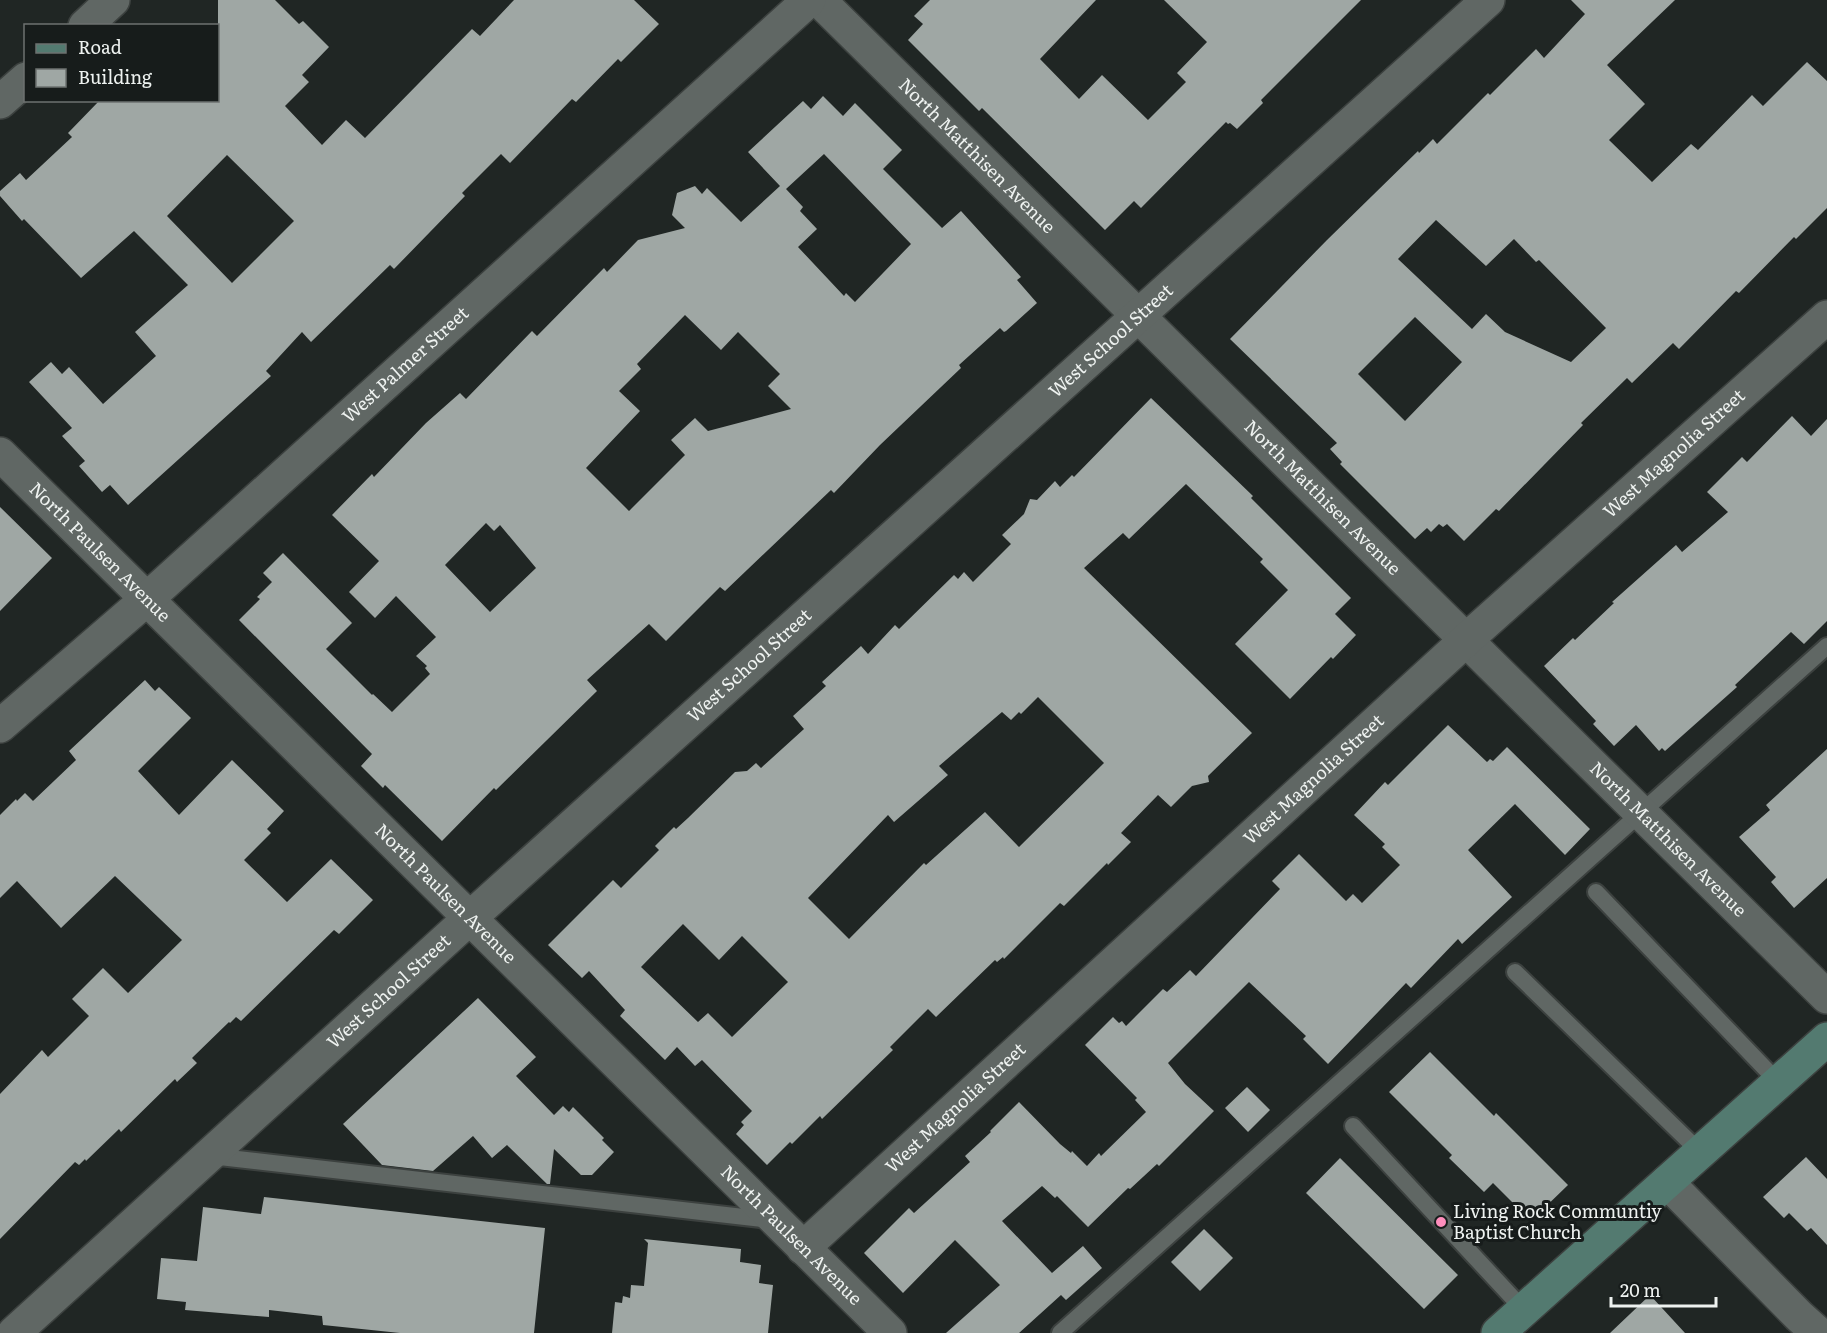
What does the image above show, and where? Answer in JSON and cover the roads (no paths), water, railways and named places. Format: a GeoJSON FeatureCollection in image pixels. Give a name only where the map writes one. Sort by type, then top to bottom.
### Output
{"type":"FeatureCollection","features":[{"type":"Feature","properties":{"kind":"main road"},"geometry":{"type":"LineString","coordinates":[[1498,1333],[1827,1039]]}},
{"type":"Feature","properties":{"kind":"street"},"geometry":{"type":"LineString","coordinates":[[86,24],[113,0]]}},
{"type":"Feature","properties":{"kind":"street","name":"West Palmer Street"},"geometry":{"type":"LineString","coordinates":[[0,726],[147,599],[809,0]]}},
{"type":"Feature","properties":{"kind":"street","name":"North Matthisen Avenue"},"geometry":{"type":"LineString","coordinates":[[819,0],[1827,997]]}},
{"type":"Feature","properties":{"kind":"street","name":"West School Street"},"geometry":{"type":"LineString","coordinates":[[14,1333],[470,918],[1140,318],[1488,0]]}},
{"type":"Feature","properties":{"kind":"street"},"geometry":{"type":"LineString","coordinates":[[0,102],[24,81]]}},
{"type":"Feature","properties":{"kind":"street","name":"West Magnolia Street"},"geometry":{"type":"LineString","coordinates":[[803,1248],[1466,640],[1827,317]]}},
{"type":"Feature","properties":{"kind":"street","name":"North Paulsen Avenue"},"geometry":{"type":"LineString","coordinates":[[0,454],[890,1333]]}},
{"type":"Feature","properties":{"kind":"street"},"geometry":{"type":"LineString","coordinates":[[1667,1182],[1818,1333]]}},
{"type":"Feature","properties":{"kind":"lane"},"geometry":{"type":"LineString","coordinates":[[1060,1333],[1827,646]]}},
{"type":"Feature","properties":{"kind":"lane"},"geometry":{"type":"LineString","coordinates":[[1596,892],[1778,1082]]}},
{"type":"Feature","properties":{"kind":"lane"},"geometry":{"type":"LineString","coordinates":[[1515,972],[1700,1152]]}},
{"type":"Feature","properties":{"kind":"lane"},"geometry":{"type":"LineString","coordinates":[[1353,1126],[1524,1310]]}},
{"type":"Feature","properties":{"kind":"lane"},"geometry":{"type":"LineString","coordinates":[[211,1156],[776,1221]]}},
{"type":"Feature","properties":{"kind":"place","name":"Living Rock Communtiy Baptist Church"},"geometry":{"type":"Point","coordinates":[1441,1222]}}]}
